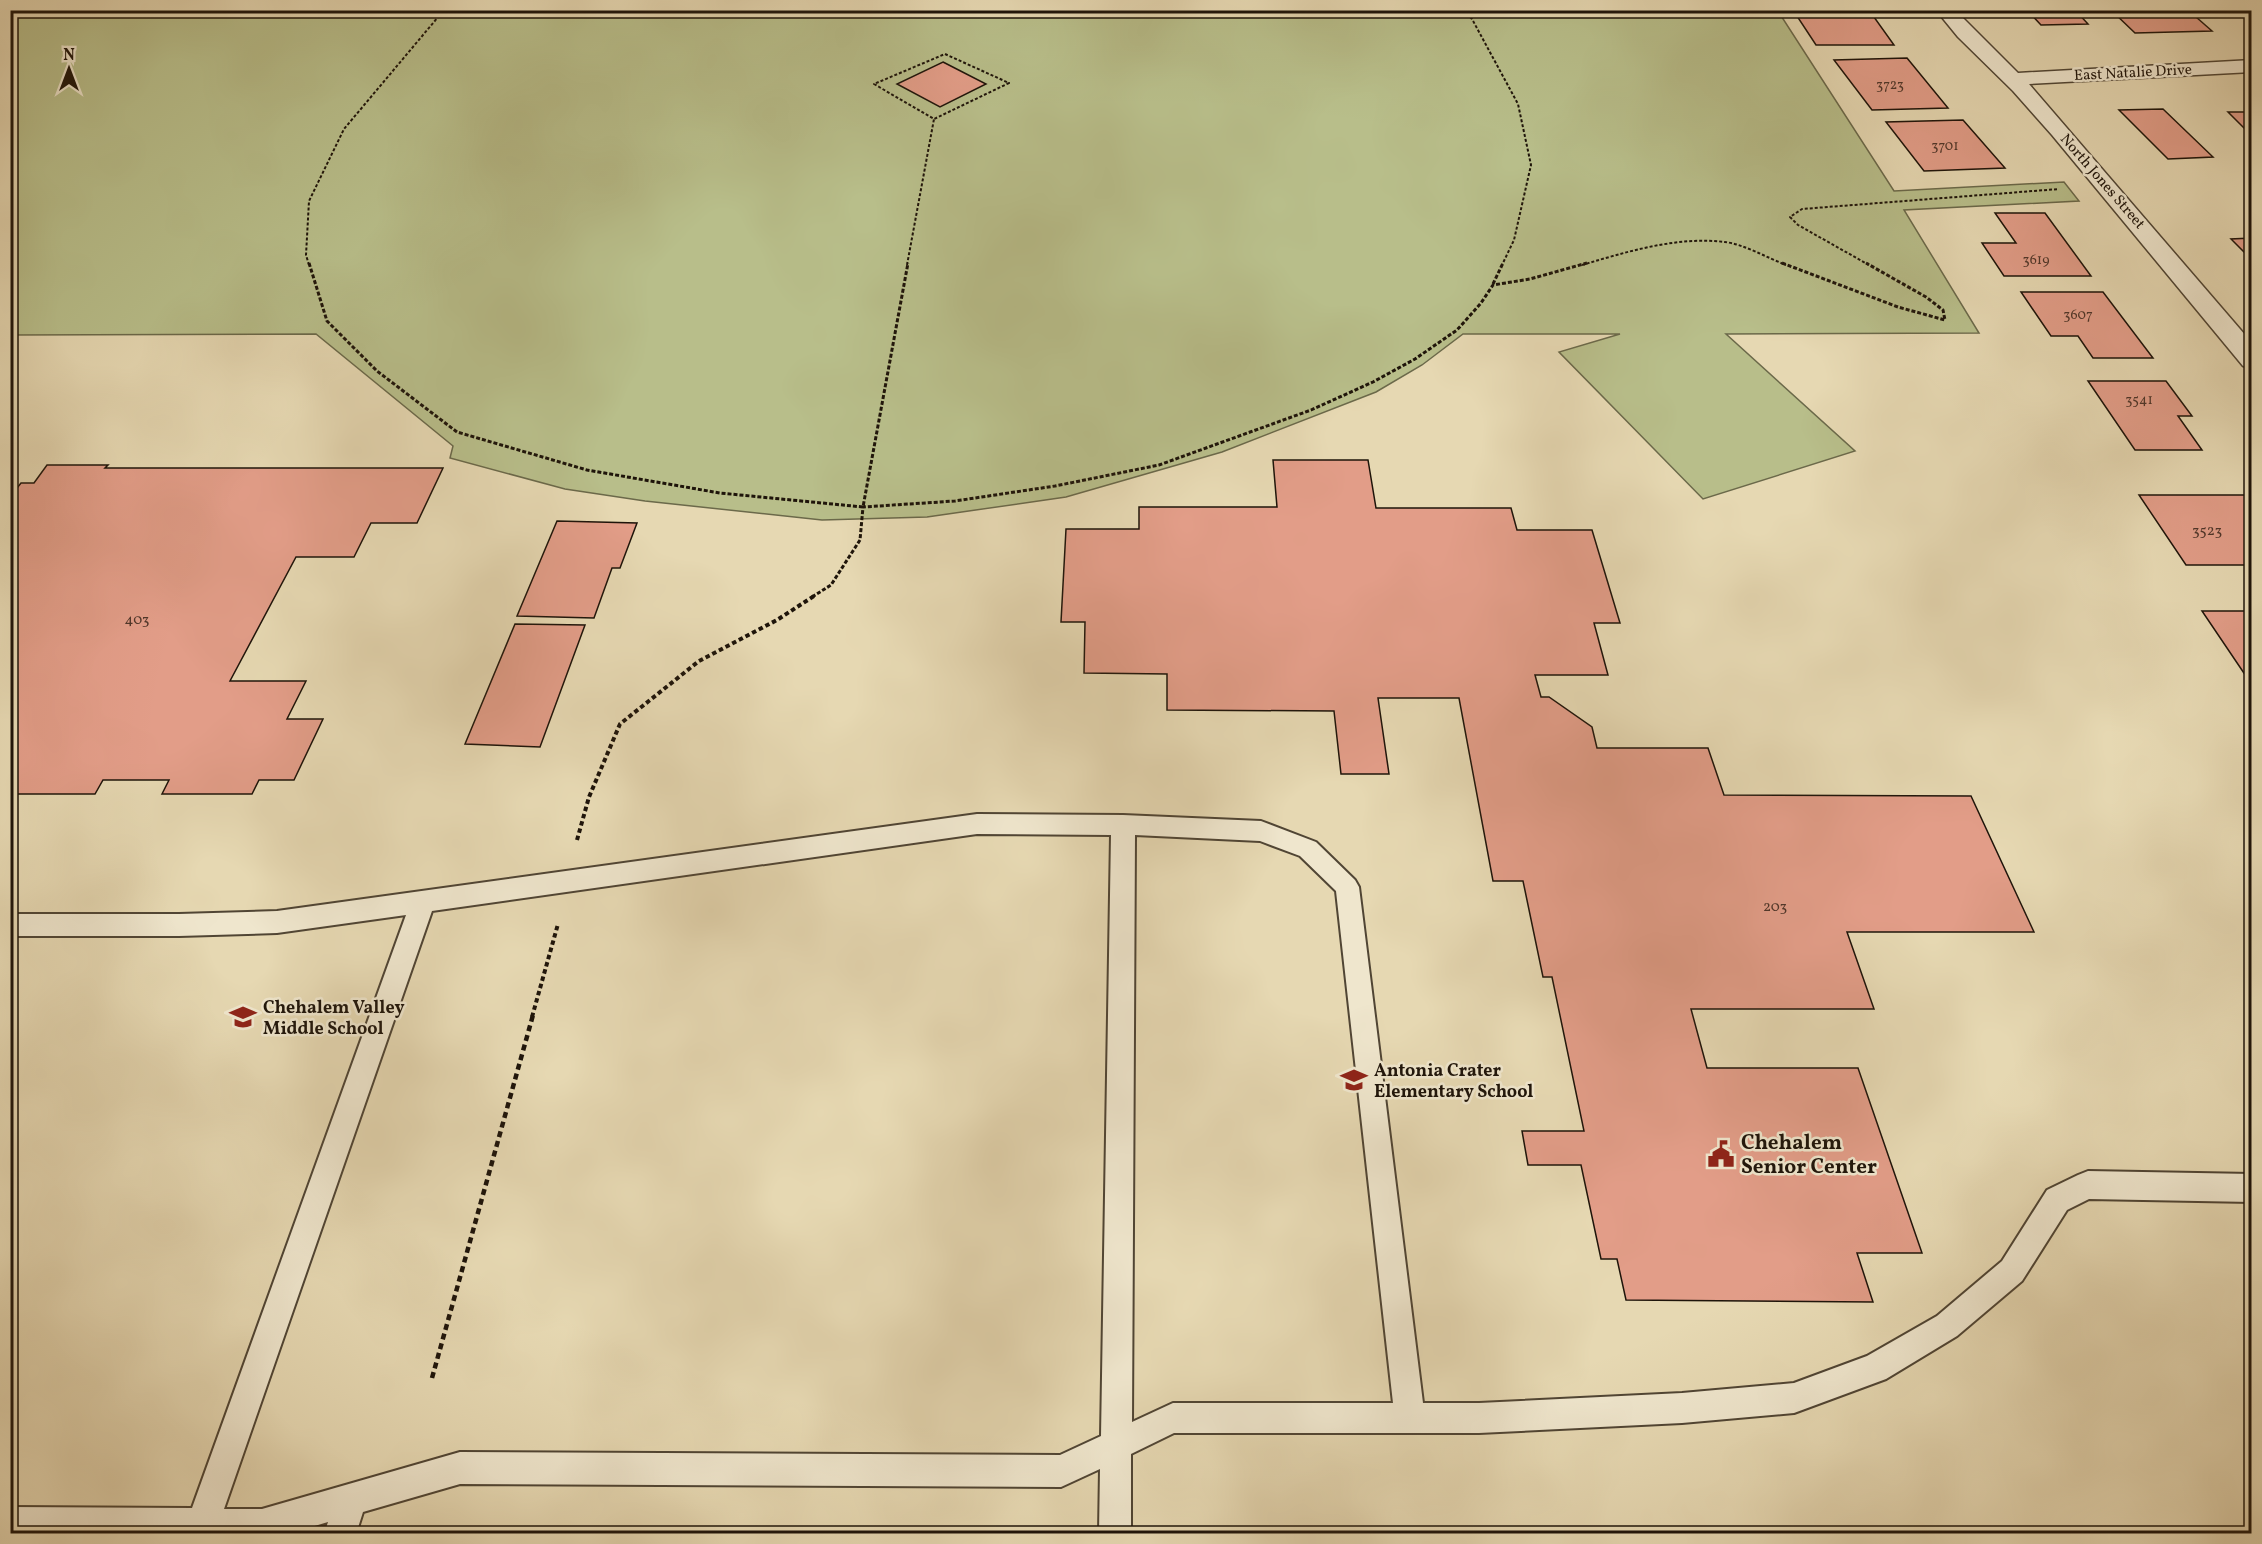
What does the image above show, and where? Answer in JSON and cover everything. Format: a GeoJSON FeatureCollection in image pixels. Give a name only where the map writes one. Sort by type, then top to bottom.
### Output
{"type":"FeatureCollection","features":[{"type":"Feature","properties":{"kind":"street","name":"North Jones Street"},"geometry":{"type":"LineString","coordinates":[[1945,10],[1960,29],[2014,79],[2241,333],[2252,360]]}},
{"type":"Feature","properties":{"kind":"street","name":"East Natalie Drive"},"geometry":{"type":"LineString","coordinates":[[2014,79],[2252,66]]}},
{"type":"Feature","properties":{"kind":"lane"},"geometry":{"type":"LineString","coordinates":[[10,925],[179,925],[278,922],[422,904],[977,824],[1123,825],[1261,831],[1308,849],[1347,887],[1410,1418]]}},
{"type":"Feature","properties":{"kind":"lane"},"geometry":{"type":"LineString","coordinates":[[1115,1533],[1123,825]]}},
{"type":"Feature","properties":{"kind":"lane"},"geometry":{"type":"LineString","coordinates":[[202,1525],[422,904]]}},
{"type":"Feature","properties":{"kind":"lane"},"geometry":{"type":"LineString","coordinates":[[10,1523],[262,1525],[460,1468],[1061,1471],[1173,1418],[1479,1418],[1682,1408],[1794,1398],[1875,1368],[1947,1326],[2012,1271],[2057,1200],[2088,1185],[2252,1188]]}},
{"type":"Feature","properties":{"kind":"lane"},"geometry":{"type":"LineString","coordinates":[[340,1533],[351,1501]]}},
{"type":"Feature","properties":{"kind":"path"},"geometry":{"type":"LineString","coordinates":[[444,10],[344,129],[309,201],[306,255],[327,321],[377,371],[457,432],[587,470],[720,493],[863,507],[955,501],[1054,486],[1159,465],[1241,436],[1363,387],[1415,359],[1457,330],[1481,303],[1493,285],[1514,240],[1531,165],[1518,104],[1472,19],[1463,10]]}},
{"type":"Feature","properties":{"kind":"path"},"geometry":{"type":"LineString","coordinates":[[945,54],[1009,83],[998,88],[934,119],[874,84],[945,54]]}},
{"type":"Feature","properties":{"kind":"path"},"geometry":{"type":"LineString","coordinates":[[577,840],[589,797],[620,724],[699,661],[777,620],[831,585],[861,540],[863,507],[934,119]]}},
{"type":"Feature","properties":{"kind":"path"},"geometry":{"type":"LineString","coordinates":[[1493,285],[1530,279],[1631,251],[1690,242],[1725,242],[1898,307],[1945,320],[1943,310],[1926,297],[1798,225],[1790,217],[1802,209],[2069,189]]}},
{"type":"Feature","properties":{"kind":"path"},"geometry":{"type":"LineString","coordinates":[[432,1378],[561,914]]}},
{"type":"Feature","properties":{"kind":"green space"},"geometry":{"type":"Polygon","coordinates":[[[10,11],[1778,11],[1894,191],[2064,182],[2079,201],[1904,210],[1979,333],[1726,334],[1855,451],[1703,499],[1559,352],[1620,334],[1463,334],[1422,365],[1376,392],[1222,452],[1066,497],[927,517],[822,520],[645,501],[565,489],[450,458],[453,446],[316,334],[11,335],[10,11]]]}},
{"type":"Feature","properties":{"kind":"building"},"geometry":{"type":"Polygon","coordinates":[[[1793,10],[1869,10],[1894,45],[1816,45],[1793,10]]]}},
{"type":"Feature","properties":{"kind":"building"},"geometry":{"type":"Polygon","coordinates":[[[2027,10],[2075,10],[2088,24],[2041,25],[2027,10]]]}},
{"type":"Feature","properties":{"kind":"building"},"geometry":{"type":"Polygon","coordinates":[[[2111,10],[2188,10],[2212,31],[2135,33],[2111,10]]]}},
{"type":"Feature","properties":{"kind":"building"},"geometry":{"type":"Polygon","coordinates":[[[1907,58],[1948,108],[1872,110],[1834,60],[1907,58]]]}},
{"type":"Feature","properties":{"kind":"building"},"geometry":{"type":"Polygon","coordinates":[[[943,62],[986,84],[940,107],[897,84],[943,62]]]}},
{"type":"Feature","properties":{"kind":"building"},"geometry":{"type":"Polygon","coordinates":[[[2163,109],[2213,157],[2168,159],[2119,110],[2163,109]]]}},
{"type":"Feature","properties":{"kind":"building"},"geometry":{"type":"Polygon","coordinates":[[[2228,112],[2252,112],[2252,136],[2228,112]]]}},
{"type":"Feature","properties":{"kind":"building"},"geometry":{"type":"Polygon","coordinates":[[[1963,120],[2005,168],[1924,171],[1886,122],[1963,120]]]}},
{"type":"Feature","properties":{"kind":"building"},"geometry":{"type":"Polygon","coordinates":[[[1995,213],[2045,213],[2091,276],[2004,276],[1982,243],[2016,243],[1995,213]]]}},
{"type":"Feature","properties":{"kind":"building"},"geometry":{"type":"Polygon","coordinates":[[[2252,238],[2252,260],[2231,239],[2252,238]]]}},
{"type":"Feature","properties":{"kind":"building"},"geometry":{"type":"Polygon","coordinates":[[[2021,292],[2103,292],[2153,358],[2093,358],[2078,336],[2051,336],[2021,292]]]}},
{"type":"Feature","properties":{"kind":"building"},"geometry":{"type":"Polygon","coordinates":[[[2088,381],[2166,381],[2192,416],[2178,416],[2202,450],[2135,450],[2088,381]]]}},
{"type":"Feature","properties":{"kind":"building"},"geometry":{"type":"Polygon","coordinates":[[[1273,460],[1368,460],[1376,508],[1511,508],[1517,530],[1592,530],[1620,623],[1594,623],[1608,675],[1535,675],[1541,697],[1549,697],[1592,727],[1597,748],[1708,748],[1724,795],[1971,796],[2034,932],[1847,932],[1874,1009],[1691,1009],[1707,1068],[1858,1068],[1922,1253],[1857,1253],[1873,1302],[1626,1300],[1617,1259],[1601,1259],[1581,1165],[1528,1165],[1522,1131],[1584,1131],[1552,977],[1543,977],[1523,881],[1493,881],[1459,698],[1378,698],[1389,774],[1341,774],[1334,711],[1167,710],[1167,674],[1084,673],[1085,622],[1061,622],[1066,529],[1139,529],[1139,507],[1277,507],[1273,460]]]}},
{"type":"Feature","properties":{"kind":"building"},"geometry":{"type":"Polygon","coordinates":[[[47,465],[108,465],[105,468],[443,468],[417,523],[371,523],[354,557],[296,557],[230,681],[306,681],[287,719],[323,719],[294,780],[259,780],[252,794],[162,794],[169,780],[103,780],[95,794],[10,794],[10,497],[21,483],[34,483],[47,465]]]}},
{"type":"Feature","properties":{"kind":"building"},"geometry":{"type":"Polygon","coordinates":[[[2139,495],[2252,495],[2252,565],[2186,565],[2139,495]]]}},
{"type":"Feature","properties":{"kind":"building"},"geometry":{"type":"Polygon","coordinates":[[[557,521],[637,523],[620,568],[612,568],[594,618],[517,616],[557,521]]]}},
{"type":"Feature","properties":{"kind":"building"},"geometry":{"type":"Polygon","coordinates":[[[2202,611],[2252,611],[2252,685],[2202,611]]]}},
{"type":"Feature","properties":{"kind":"building"},"geometry":{"type":"Polygon","coordinates":[[[515,624],[585,625],[540,747],[465,744],[515,624]]]}},
{"type":"Feature","properties":{"kind":"place","name":"Chehalem Valley Middle School"},"geometry":{"type":"Point","coordinates":[243,1017]}},
{"type":"Feature","properties":{"kind":"place","name":"Antonia Crater Elementary School"},"geometry":{"type":"Point","coordinates":[1354,1080]}},
{"type":"Feature","properties":{"kind":"place","name":"Chehalem Senior Center"},"geometry":{"type":"Point","coordinates":[1721,1154]}}]}
